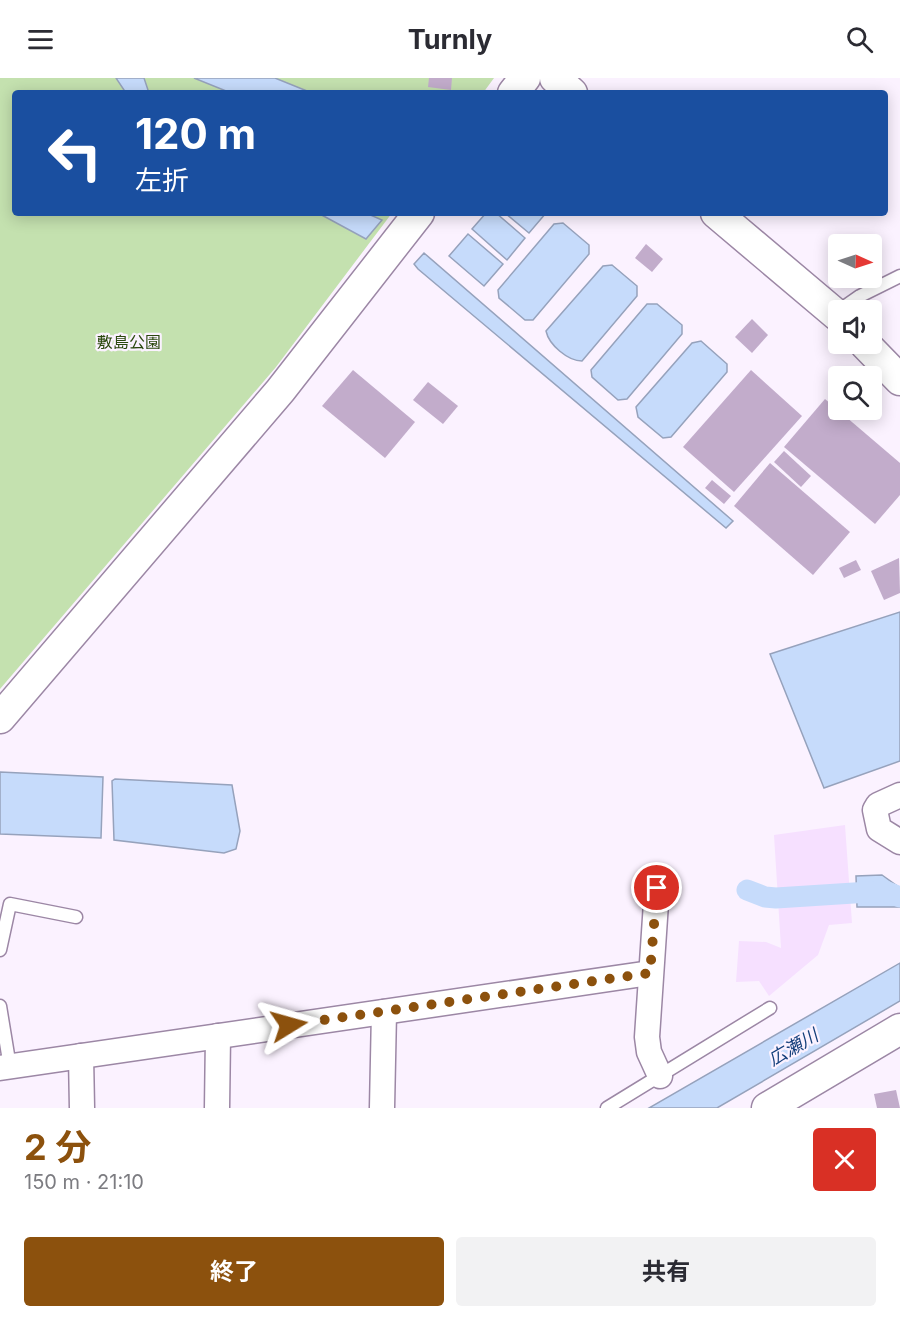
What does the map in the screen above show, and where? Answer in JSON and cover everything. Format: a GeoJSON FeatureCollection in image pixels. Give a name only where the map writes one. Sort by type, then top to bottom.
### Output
{"type":"FeatureCollection","features":[{"type":"Feature","properties":{"kind":"street"},"geometry":{"type":"LineString","coordinates":[[515,90],[525,78]]}},
{"type":"Feature","properties":{"kind":"street"},"geometry":{"type":"LineString","coordinates":[[555,78],[569,90]]}},
{"type":"Feature","properties":{"kind":"street"},"geometry":{"type":"LineString","coordinates":[[0,718],[279,391],[417,216]]}},
{"type":"Feature","properties":{"kind":"street"},"geometry":{"type":"LineString","coordinates":[[720,216],[828,305]]}},
{"type":"Feature","properties":{"kind":"street"},"geometry":{"type":"LineString","coordinates":[[875,354],[900,380]]}},
{"type":"Feature","properties":{"kind":"street"},"geometry":{"type":"LineString","coordinates":[[900,795],[878,805],[875,810],[879,829],[900,842]]}},
{"type":"Feature","properties":{"kind":"street"},"geometry":{"type":"LineString","coordinates":[[657,888],[647,1037],[649,1052],[660,1076]]}},
{"type":"Feature","properties":{"kind":"street"},"geometry":{"type":"LineString","coordinates":[[5,1068],[650,973]]}},
{"type":"Feature","properties":{"kind":"street"},"geometry":{"type":"LineString","coordinates":[[382,1108],[384,1012]]}},
{"type":"Feature","properties":{"kind":"street"},"geometry":{"type":"LineString","coordinates":[[767,1108],[900,1029]]}},
{"type":"Feature","properties":{"kind":"street"},"geometry":{"type":"LineString","coordinates":[[217,1108],[218,1036]]}},
{"type":"Feature","properties":{"kind":"street"},"geometry":{"type":"LineString","coordinates":[[81,1056],[82,1108]]}},
{"type":"Feature","properties":{"kind":"lane"},"geometry":{"type":"LineString","coordinates":[[855,300],[900,276]]}},
{"type":"Feature","properties":{"kind":"lane"},"geometry":{"type":"LineString","coordinates":[[0,950],[9,904],[76,917]]}},
{"type":"Feature","properties":{"kind":"lane"},"geometry":{"type":"LineString","coordinates":[[0,1006],[5,1068]]}},
{"type":"Feature","properties":{"kind":"lane"},"geometry":{"type":"LineString","coordinates":[[607,1108],[770,1008]]}},
{"type":"Feature","properties":{"kind":"shaded area"},"geometry":{"type":"Polygon","coordinates":[[[845,825],[852,923],[829,925],[818,955],[769,996],[759,981],[736,982],[739,941],[766,942],[781,948],[774,835],[845,825]]]}},
{"type":"Feature","properties":{"kind":"green space","name":"敷島公園"},"geometry":{"type":"Polygon","coordinates":[[[0,78],[494,78],[485,90],[12,90],[12,216],[390,216],[276,367],[0,689],[0,78]]]}},
{"type":"Feature","properties":{"kind":"water"},"geometry":{"type":"Polygon","coordinates":[[[116,78],[144,78],[148,90],[124,90],[116,78]]]}},
{"type":"Feature","properties":{"kind":"water"},"geometry":{"type":"Polygon","coordinates":[[[194,78],[275,78],[305,90],[224,90],[194,78]]]}},
{"type":"Feature","properties":{"kind":"water"},"geometry":{"type":"Polygon","coordinates":[[[324,216],[373,216],[382,220],[366,239],[324,216]]]}},
{"type":"Feature","properties":{"kind":"water"},"geometry":{"type":"Polygon","coordinates":[[[483,216],[499,216],[525,238],[507,260],[472,229],[483,216]]]}},
{"type":"Feature","properties":{"kind":"water"},"geometry":{"type":"Polygon","coordinates":[[[509,216],[543,216],[529,233],[509,216]]]}},
{"type":"Feature","properties":{"kind":"water"},"geometry":{"type":"Polygon","coordinates":[[[563,223],[589,245],[589,254],[533,320],[525,320],[499,298],[498,290],[554,224],[563,223]]]}},
{"type":"Feature","properties":{"kind":"water"},"geometry":{"type":"Polygon","coordinates":[[[468,234],[503,264],[484,286],[449,256],[468,234]]]}},
{"type":"Feature","properties":{"kind":"water"},"geometry":{"type":"Polygon","coordinates":[[[424,253],[733,521],[726,528],[418,269],[414,264],[424,253]]]}},
{"type":"Feature","properties":{"kind":"water"},"geometry":{"type":"Polygon","coordinates":[[[612,265],[637,286],[637,296],[582,361],[571,358],[555,347],[546,331],[603,266],[612,265]]]}},
{"type":"Feature","properties":{"kind":"water"},"geometry":{"type":"Polygon","coordinates":[[[647,304],[657,304],[682,325],[682,334],[627,399],[618,400],[592,377],[591,370],[647,304]]]}},
{"type":"Feature","properties":{"kind":"water"},"geometry":{"type":"Polygon","coordinates":[[[701,341],[727,364],[727,372],[671,437],[663,438],[638,417],[636,407],[692,343],[701,341]]]}},
{"type":"Feature","properties":{"kind":"water"},"geometry":{"type":"Polygon","coordinates":[[[900,612],[900,761],[824,788],[770,654],[900,612]]]}},
{"type":"Feature","properties":{"kind":"water"},"geometry":{"type":"Polygon","coordinates":[[[0,772],[103,777],[101,838],[0,834],[0,772]]]}},
{"type":"Feature","properties":{"kind":"water"},"geometry":{"type":"Polygon","coordinates":[[[115,779],[232,785],[240,831],[236,849],[224,853],[114,840],[112,781],[115,779]]]}},
{"type":"Feature","properties":{"kind":"water"},"geometry":{"type":"Polygon","coordinates":[[[882,875],[900,888],[900,907],[857,907],[856,876],[882,875]]]}},
{"type":"Feature","properties":{"kind":"water","name":"広瀬川"},"geometry":{"type":"Polygon","coordinates":[[[900,963],[900,1001],[717,1108],[649,1108],[900,963]]]}},
{"type":"Feature","properties":{"kind":"building"},"geometry":{"type":"Polygon","coordinates":[[[429,78],[452,78],[451,90],[428,87],[429,78]]]}},
{"type":"Feature","properties":{"kind":"building"},"geometry":{"type":"Polygon","coordinates":[[[646,244],[663,259],[652,272],[635,258],[646,244]]]}},
{"type":"Feature","properties":{"kind":"building"},"geometry":{"type":"Polygon","coordinates":[[[752,319],[768,335],[752,353],[735,337],[752,319]]]}},
{"type":"Feature","properties":{"kind":"building"},"geometry":{"type":"Polygon","coordinates":[[[353,370],[415,422],[385,458],[322,406],[353,370]]]}},
{"type":"Feature","properties":{"kind":"building"},"geometry":{"type":"Polygon","coordinates":[[[751,370],[802,416],[734,492],[683,447],[751,370]]]}},
{"type":"Feature","properties":{"kind":"building"},"geometry":{"type":"Polygon","coordinates":[[[428,382],[458,406],[443,424],[413,400],[428,382]]]}},
{"type":"Feature","properties":{"kind":"building"},"geometry":{"type":"Polygon","coordinates":[[[825,399],[828,402],[828,420],[850,420],[900,463],[900,495],[875,524],[784,447],[825,399]]]}},
{"type":"Feature","properties":{"kind":"building"},"geometry":{"type":"Polygon","coordinates":[[[784,451],[811,476],[801,487],[774,462],[784,451]]]}},
{"type":"Feature","properties":{"kind":"building"},"geometry":{"type":"Polygon","coordinates":[[[770,463],[850,532],[813,575],[734,506],[770,463]]]}},
{"type":"Feature","properties":{"kind":"building"},"geometry":{"type":"Polygon","coordinates":[[[712,480],[731,496],[724,504],[705,488],[712,480]]]}},
{"type":"Feature","properties":{"kind":"building"},"geometry":{"type":"Polygon","coordinates":[[[899,558],[900,593],[884,600],[871,571],[899,558]]]}},
{"type":"Feature","properties":{"kind":"building"},"geometry":{"type":"Polygon","coordinates":[[[856,560],[861,570],[844,578],[839,568],[856,560]]]}},
{"type":"Feature","properties":{"kind":"building"},"geometry":{"type":"Polygon","coordinates":[[[896,1090],[900,1108],[877,1108],[874,1094],[896,1090]]]}},
{"type":"Feature","properties":{"kind":"waterway"},"geometry":{"type":"LineString","coordinates":[[747,890],[765,897],[776,898],[885,891],[900,897]]}},
{"type":"Feature","properties":{"kind":"route"},"geometry":{"type":"LineString","coordinates":[[289,1025],[650,973],[657,888]]}}]}
